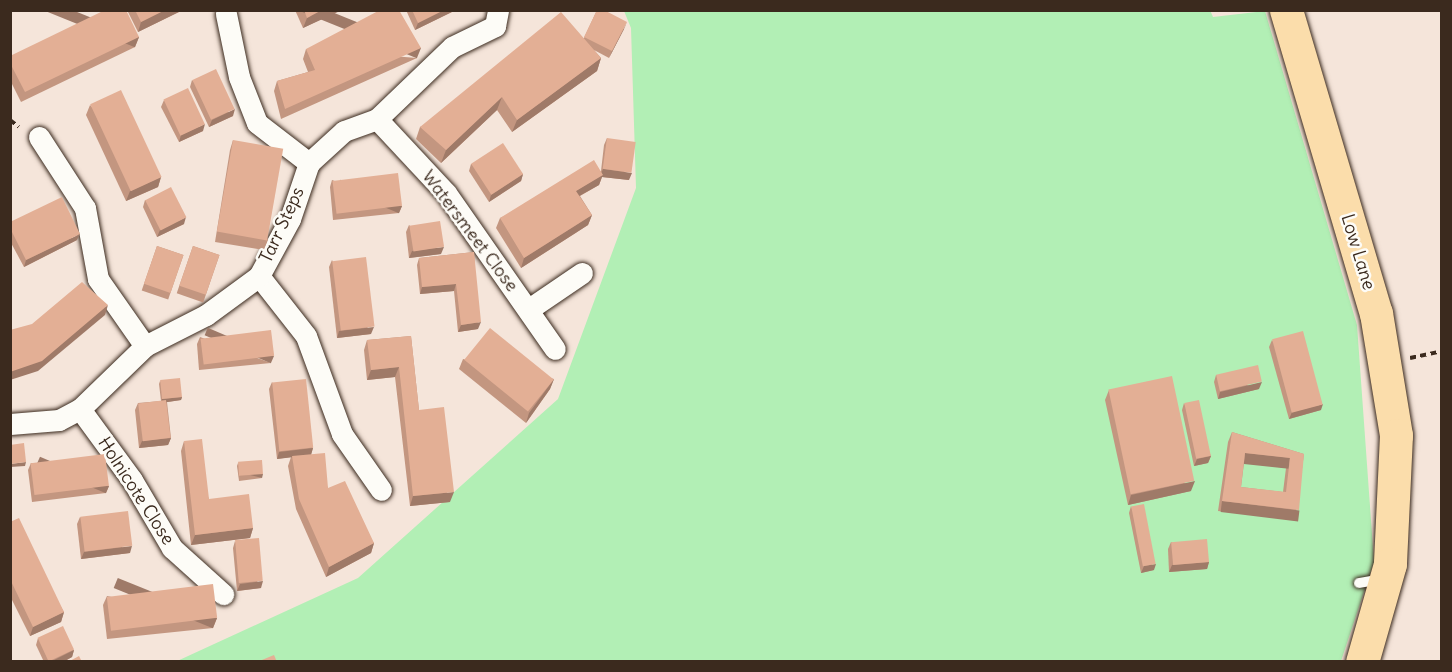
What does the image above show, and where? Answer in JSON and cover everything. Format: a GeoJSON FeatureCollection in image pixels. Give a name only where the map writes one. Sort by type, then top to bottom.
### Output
{"type":"FeatureCollection","features":[{"type":"Feature","properties":{"kind":"main road","name":"Low Lane"},"geometry":{"type":"LineString","coordinates":[[1286,10],[1376,313],[1396,435],[1397,500],[1373,580],[1362,662]]}},
{"type":"Feature","properties":{"kind":"street","name":"Tarr Steps"},"geometry":{"type":"LineString","coordinates":[[10,424],[59,420],[80,409],[145,346],[206,315],[258,276],[290,219],[309,163],[344,131],[377,119],[452,47],[495,26],[498,10]]}},
{"type":"Feature","properties":{"kind":"street"},"geometry":{"type":"LineString","coordinates":[[226,14],[239,77],[257,123],[309,163]]}},
{"type":"Feature","properties":{"kind":"street","name":"Watersmeet Close"},"geometry":{"type":"LineString","coordinates":[[377,119],[446,193],[555,349]]}},
{"type":"Feature","properties":{"kind":"street"},"geometry":{"type":"LineString","coordinates":[[39,137],[85,208],[98,279],[145,346]]}},
{"type":"Feature","properties":{"kind":"street"},"geometry":{"type":"LineString","coordinates":[[529,309],[582,273]]}},
{"type":"Feature","properties":{"kind":"street"},"geometry":{"type":"LineString","coordinates":[[258,276],[306,336],[342,434],[381,489]]}},
{"type":"Feature","properties":{"kind":"street","name":"Holnicote Close"},"geometry":{"type":"LineString","coordinates":[[80,409],[132,480],[172,548],[223,594]]}},
{"type":"Feature","properties":{"kind":"green space"},"geometry":{"type":"Polygon","coordinates":[[[1210,10],[1213,17],[1265,11],[1357,325],[1374,562],[1341,661],[175,662],[358,578],[558,399],[636,188],[631,28],[624,11],[1210,10]]]}},
{"type":"Feature","properties":{"kind":"building"},"geometry":{"type":"Polygon","coordinates":[[[105,10],[126,10],[139,37],[25,92],[10,63],[10,56],[105,10]]]}},
{"type":"Feature","properties":{"kind":"building"},"geometry":{"type":"Polygon","coordinates":[[[135,10],[165,10],[141,22],[135,10]]]}},
{"type":"Feature","properties":{"kind":"building"},"geometry":{"type":"Polygon","coordinates":[[[304,10],[322,10],[307,18],[304,10]]]}},
{"type":"Feature","properties":{"kind":"building"},"geometry":{"type":"Polygon","coordinates":[[[380,10],[399,10],[421,48],[285,109],[277,81],[315,70],[306,49],[380,10]]]}},
{"type":"Feature","properties":{"kind":"building"},"geometry":{"type":"Polygon","coordinates":[[[412,10],[444,10],[418,23],[412,10]]]}},
{"type":"Feature","properties":{"kind":"building"},"geometry":{"type":"Polygon","coordinates":[[[597,10],[604,10],[627,22],[612,51],[584,37],[597,10]]]}},
{"type":"Feature","properties":{"kind":"building"},"geometry":{"type":"Polygon","coordinates":[[[561,12],[601,58],[517,120],[502,97],[446,150],[420,127],[561,12]]]}},
{"type":"Feature","properties":{"kind":"building"},"geometry":{"type":"Polygon","coordinates":[[[216,69],[235,109],[211,120],[192,80],[216,69]]]}},
{"type":"Feature","properties":{"kind":"building"},"geometry":{"type":"Polygon","coordinates":[[[188,88],[205,124],[180,136],[164,99],[188,88]]]}},
{"type":"Feature","properties":{"kind":"building"},"geometry":{"type":"Polygon","coordinates":[[[121,90],[162,177],[131,191],[90,104],[121,90]]]}},
{"type":"Feature","properties":{"kind":"building"},"geometry":{"type":"Polygon","coordinates":[[[607,138],[636,142],[631,173],[603,169],[607,138]]]}},
{"type":"Feature","properties":{"kind":"building"},"geometry":{"type":"Polygon","coordinates":[[[233,140],[283,149],[267,240],[217,232],[233,140]]]}},
{"type":"Feature","properties":{"kind":"building"},"geometry":{"type":"Polygon","coordinates":[[[503,143],[523,174],[491,195],[471,164],[503,143]]]}},
{"type":"Feature","properties":{"kind":"building"},"geometry":{"type":"Polygon","coordinates":[[[594,160],[603,175],[576,191],[592,215],[524,258],[500,218],[594,160]]]}},
{"type":"Feature","properties":{"kind":"building"},"geometry":{"type":"Polygon","coordinates":[[[398,173],[402,206],[337,214],[332,181],[398,173]]]}},
{"type":"Feature","properties":{"kind":"building"},"geometry":{"type":"Polygon","coordinates":[[[171,187],[186,217],[161,230],[145,200],[171,187]]]}},
{"type":"Feature","properties":{"kind":"building"},"geometry":{"type":"Polygon","coordinates":[[[62,197],[80,234],[26,260],[10,228],[10,222],[62,197]]]}},
{"type":"Feature","properties":{"kind":"building"},"geometry":{"type":"Polygon","coordinates":[[[440,221],[444,247],[413,252],[409,226],[440,221]]]}},
{"type":"Feature","properties":{"kind":"building"},"geometry":{"type":"Polygon","coordinates":[[[157,246],[183,255],[170,293],[144,284],[157,246]]]}},
{"type":"Feature","properties":{"kind":"building"},"geometry":{"type":"Polygon","coordinates":[[[193,246],[219,255],[206,295],[179,286],[193,246]]]}},
{"type":"Feature","properties":{"kind":"building"},"geometry":{"type":"Polygon","coordinates":[[[474,252],[481,322],[461,325],[456,284],[422,287],[419,258],[474,252]]]}},
{"type":"Feature","properties":{"kind":"building"},"geometry":{"type":"Polygon","coordinates":[[[366,257],[375,326],[341,331],[332,261],[366,257]]]}},
{"type":"Feature","properties":{"kind":"building"},"geometry":{"type":"Polygon","coordinates":[[[82,282],[108,305],[42,361],[10,372],[10,330],[32,324],[82,282]]]}},
{"type":"Feature","properties":{"kind":"building"},"geometry":{"type":"Polygon","coordinates":[[[490,328],[554,380],[528,411],[464,360],[490,328]]]}},
{"type":"Feature","properties":{"kind":"building"},"geometry":{"type":"Polygon","coordinates":[[[271,330],[274,356],[204,364],[201,339],[271,330]]]}},
{"type":"Feature","properties":{"kind":"building"},"geometry":{"type":"Polygon","coordinates":[[[1303,331],[1323,404],[1292,413],[1272,339],[1303,331]]]}},
{"type":"Feature","properties":{"kind":"building"},"geometry":{"type":"Polygon","coordinates":[[[411,336],[419,410],[444,407],[454,492],[413,496],[399,367],[371,370],[367,340],[411,336]]]}},
{"type":"Feature","properties":{"kind":"building"},"geometry":{"type":"Polygon","coordinates":[[[1258,365],[1262,382],[1220,391],[1216,375],[1258,365]]]}},
{"type":"Feature","properties":{"kind":"building"},"geometry":{"type":"Polygon","coordinates":[[[1172,376],[1194,481],[1131,494],[1108,390],[1172,376]]]}},
{"type":"Feature","properties":{"kind":"building"},"geometry":{"type":"Polygon","coordinates":[[[180,378],[182,397],[162,399],[160,380],[180,378]]]}},
{"type":"Feature","properties":{"kind":"building"},"geometry":{"type":"Polygon","coordinates":[[[306,379],[313,448],[279,451],[272,383],[306,379]]]}},
{"type":"Feature","properties":{"kind":"building"},"geometry":{"type":"Polygon","coordinates":[[[166,400],[171,438],[143,441],[138,403],[166,400]]]}},
{"type":"Feature","properties":{"kind":"building"},"geometry":{"type":"Polygon","coordinates":[[[1199,400],[1211,456],[1196,459],[1184,403],[1199,400]]]}},
{"type":"Feature","properties":{"kind":"building"},"geometry":{"type":"Polygon","coordinates":[[[1232,432],[1304,454],[1299,510],[1222,501],[1232,432]],[[1245,453],[1241,487],[1286,492],[1290,458],[1245,453]]]}},
{"type":"Feature","properties":{"kind":"building"},"geometry":{"type":"Polygon","coordinates":[[[202,439],[209,499],[249,494],[253,528],[195,535],[184,441],[202,439]]]}},
{"type":"Feature","properties":{"kind":"building"},"geometry":{"type":"Polygon","coordinates":[[[24,443],[26,462],[10,464],[10,445],[24,443]]]}},
{"type":"Feature","properties":{"kind":"building"},"geometry":{"type":"Polygon","coordinates":[[[325,453],[328,488],[345,481],[374,543],[329,567],[299,499],[292,456],[325,453]]]}},
{"type":"Feature","properties":{"kind":"building"},"geometry":{"type":"Polygon","coordinates":[[[105,454],[109,486],[34,495],[31,463],[105,454]]]}},
{"type":"Feature","properties":{"kind":"building"},"geometry":{"type":"Polygon","coordinates":[[[262,460],[263,474],[239,476],[238,462],[262,460]]]}},
{"type":"Feature","properties":{"kind":"building"},"geometry":{"type":"Polygon","coordinates":[[[1144,504],[1156,564],[1143,566],[1131,506],[1144,504]]]}},
{"type":"Feature","properties":{"kind":"building"},"geometry":{"type":"Polygon","coordinates":[[[128,511],[132,546],[85,552],[80,517],[128,511]]]}},
{"type":"Feature","properties":{"kind":"building"},"geometry":{"type":"Polygon","coordinates":[[[19,518],[64,612],[33,627],[10,579],[10,522],[19,518]]]}},
{"type":"Feature","properties":{"kind":"building"},"geometry":{"type":"Polygon","coordinates":[[[259,538],[263,581],[239,583],[235,540],[259,538]]]}},
{"type":"Feature","properties":{"kind":"building"},"geometry":{"type":"Polygon","coordinates":[[[1207,539],[1209,562],[1173,565],[1171,542],[1207,539]]]}},
{"type":"Feature","properties":{"kind":"building"},"geometry":{"type":"Polygon","coordinates":[[[213,584],[217,618],[111,631],[107,597],[213,584]]]}},
{"type":"Feature","properties":{"kind":"building"},"geometry":{"type":"Polygon","coordinates":[[[63,626],[74,650],[49,661],[38,638],[63,626]]]}},
{"type":"Feature","properties":{"kind":"building"},"geometry":{"type":"Polygon","coordinates":[[[274,655],[277,662],[257,662],[274,655]]]}},
{"type":"Feature","properties":{"kind":"building"},"geometry":{"type":"Polygon","coordinates":[[[79,656],[82,662],[68,662],[79,656]]]}}]}
